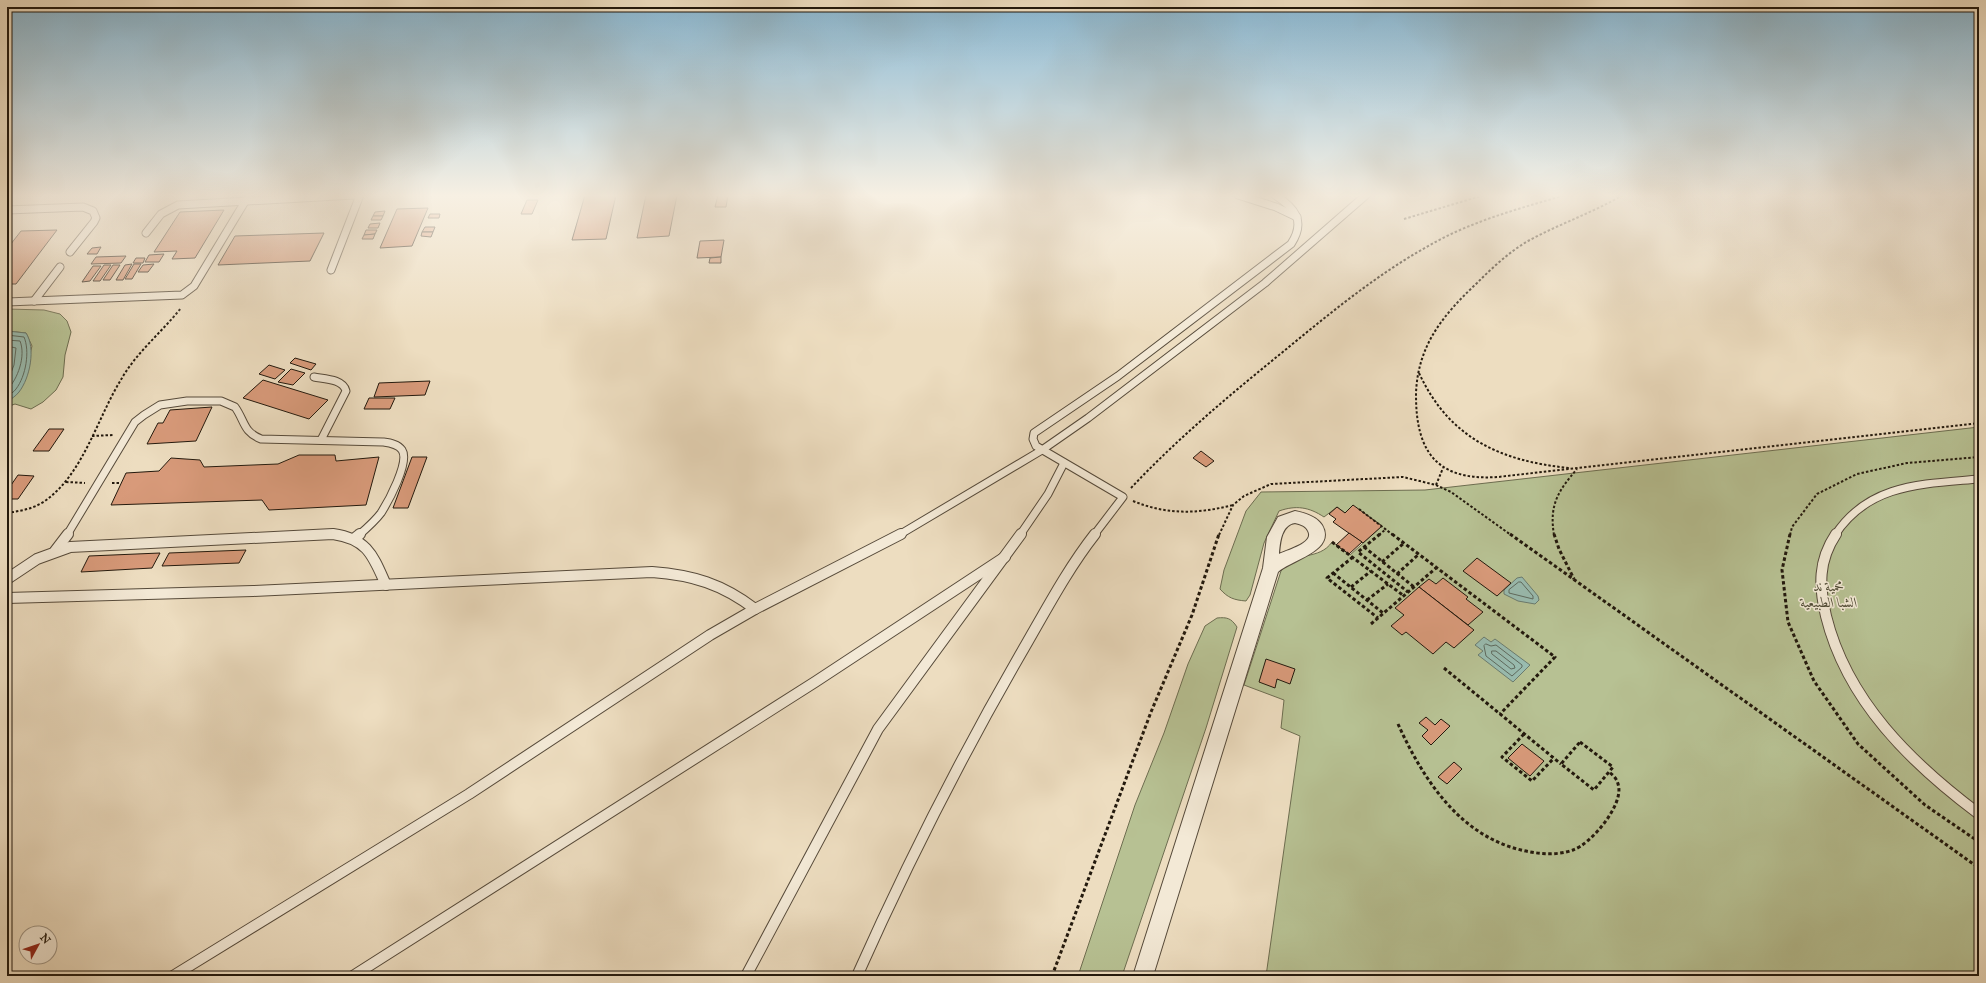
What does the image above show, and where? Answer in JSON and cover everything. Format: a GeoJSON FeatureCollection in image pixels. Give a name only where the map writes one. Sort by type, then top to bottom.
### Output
{"type":"FeatureCollection","features":[{"type":"Feature","properties":{"kind":"street"},"geometry":{"type":"LineString","coordinates":[[1143,976],[1271,568],[1272,547],[1284,521],[1291,518],[1301,518],[1311,523],[1317,531],[1316,541],[1312,546],[1285,557],[1271,568]]}},
{"type":"Feature","properties":{"kind":"lane"},"geometry":{"type":"LineString","coordinates":[[70,252],[79,241]]}},
{"type":"Feature","properties":{"kind":"lane"},"geometry":{"type":"LineString","coordinates":[[7,302],[182,295],[192,289],[221,241]]}},
{"type":"Feature","properties":{"kind":"lane"},"geometry":{"type":"LineString","coordinates":[[331,270],[342,241]]}},
{"type":"Feature","properties":{"kind":"lane"},"geometry":{"type":"LineString","coordinates":[[857,976],[900,880],[979,726],[1064,580],[1093,536],[1123,497],[1036,446],[1033,439],[1034,432],[1118,376],[1282,251],[1293,241]]}},
{"type":"Feature","properties":{"kind":"lane"},"geometry":{"type":"LineString","coordinates":[[173,976],[469,794],[678,655],[755,609],[910,529],[1042,450],[1088,418],[1265,283],[1313,241]]}},
{"type":"Feature","properties":{"kind":"lane"},"geometry":{"type":"LineString","coordinates":[[34,301],[60,267]]}},
{"type":"Feature","properties":{"kind":"lane"},"geometry":{"type":"LineString","coordinates":[[314,377],[337,381],[345,387],[346,391],[321,440]]}},
{"type":"Feature","properties":{"kind":"lane"},"geometry":{"type":"LineString","coordinates":[[55,551],[72,528],[135,422],[142,415],[160,405],[180,402],[223,401],[235,407],[246,430],[254,437],[268,439],[392,443],[403,450],[405,456],[404,463],[386,508],[373,524],[355,538]]}},
{"type":"Feature","properties":{"kind":"lane"},"geometry":{"type":"LineString","coordinates":[[746,976],[878,729],[1005,556],[1048,494],[1064,463]]}},
{"type":"Feature","properties":{"kind":"lane"},"geometry":{"type":"LineString","coordinates":[[1979,479],[1927,484],[1883,494],[1850,514],[1828,544],[1820,583],[1827,629],[1851,680],[1891,735],[1946,790],[1979,814]]}},
{"type":"Feature","properties":{"kind":"lane"},"geometry":{"type":"LineString","coordinates":[[7,579],[24,566],[55,551],[85,546],[345,534],[363,543],[369,550],[386,585]]}},
{"type":"Feature","properties":{"kind":"lane"},"geometry":{"type":"LineString","coordinates":[[353,976],[815,682],[1005,556]]}},
{"type":"Feature","properties":{"kind":"lane"},"geometry":{"type":"LineString","coordinates":[[7,598],[119,597],[652,572],[670,573],[699,578],[720,586],[740,597],[755,609]]}},
{"type":"Feature","properties":{"kind":"path"},"geometry":{"type":"LineString","coordinates":[[1439,241],[1378,276],[1218,405],[1154,463],[1123,497],[1142,506],[1166,512],[1181,513],[1212,511],[1233,505],[1257,490],[1287,482],[1387,477],[1420,480],[1436,485],[1466,502],[1979,868]]}},
{"type":"Feature","properties":{"kind":"path"},"geometry":{"type":"LineString","coordinates":[[1529,241],[1498,262],[1445,318],[1433,334],[1423,352],[1419,372],[1416,410],[1423,440],[1429,454],[1443,468],[1453,473],[1475,478],[1578,469],[1979,423]]}},
{"type":"Feature","properties":{"kind":"path"},"geometry":{"type":"LineString","coordinates":[[7,513],[25,512],[37,507],[48,500],[66,482],[88,443],[104,408],[120,381],[135,360],[177,313],[192,289]]}},
{"type":"Feature","properties":{"kind":"path"},"geometry":{"type":"LineString","coordinates":[[1419,372],[1431,400],[1456,427],[1473,439],[1492,449],[1534,464],[1578,469]]}},
{"type":"Feature","properties":{"kind":"path"},"geometry":{"type":"LineString","coordinates":[[1979,457],[1907,463],[1858,474],[1817,494],[1792,527],[1782,570],[1788,622],[1814,681],[1858,744],[1924,805],[1979,842]]}},
{"type":"Feature","properties":{"kind":"path"},"geometry":{"type":"LineString","coordinates":[[1436,485],[1443,468]]}},
{"type":"Feature","properties":{"kind":"path"},"geometry":{"type":"LineString","coordinates":[[1575,581],[1559,551],[1554,536],[1552,510],[1554,498],[1561,487],[1578,469]]}},
{"type":"Feature","properties":{"kind":"path"},"geometry":{"type":"LineString","coordinates":[[1052,976],[1151,712],[1192,615],[1221,528],[1233,505]]}},
{"type":"Feature","properties":{"kind":"path"},"geometry":{"type":"LineString","coordinates":[[1359,509],[1555,657],[1500,714]]}},
{"type":"Feature","properties":{"kind":"path"},"geometry":{"type":"LineString","coordinates":[[1386,529],[1358,552],[1408,592]]}},
{"type":"Feature","properties":{"kind":"path"},"geometry":{"type":"LineString","coordinates":[[1317,531],[1404,596]]}},
{"type":"Feature","properties":{"kind":"path"},"geometry":{"type":"LineString","coordinates":[[1382,562],[1404,543]]}},
{"type":"Feature","properties":{"kind":"path"},"geometry":{"type":"LineString","coordinates":[[1364,547],[1414,587]]}},
{"type":"Feature","properties":{"kind":"path"},"geometry":{"type":"LineString","coordinates":[[1398,574],[1419,554]]}},
{"type":"Feature","properties":{"kind":"path"},"geometry":{"type":"LineString","coordinates":[[1353,557],[1327,578],[1378,618]]}},
{"type":"Feature","properties":{"kind":"path"},"geometry":{"type":"LineString","coordinates":[[1371,624],[1436,568]]}},
{"type":"Feature","properties":{"kind":"path"},"geometry":{"type":"LineString","coordinates":[[1351,587],[1371,571]]}},
{"type":"Feature","properties":{"kind":"path"},"geometry":{"type":"LineString","coordinates":[[1333,573],[1384,613]]}},
{"type":"Feature","properties":{"kind":"path"},"geometry":{"type":"LineString","coordinates":[[1367,600],[1388,584]]}},
{"type":"Feature","properties":{"kind":"path"},"geometry":{"type":"LineString","coordinates":[[1444,668],[1524,734],[1561,764],[1594,790],[1613,767],[1580,742],[1561,764]]}},
{"type":"Feature","properties":{"kind":"path"},"geometry":{"type":"LineString","coordinates":[[1398,724],[1417,765],[1431,785],[1459,816],[1475,830],[1491,840],[1525,851],[1542,854],[1570,851],[1582,846],[1595,834],[1606,821],[1619,792],[1618,782],[1609,772]]}},
{"type":"Feature","properties":{"kind":"path"},"geometry":{"type":"LineString","coordinates":[[1524,734],[1502,757],[1532,782],[1554,758]]}},
{"type":"Feature","properties":{"kind":"green space"},"geometry":{"type":"Polygon","coordinates":[[[7,309],[44,310],[60,314],[67,321],[71,332],[65,355],[63,377],[56,390],[43,402],[31,409],[15,404],[7,407],[7,402],[19,392],[32,346],[26,333],[7,331],[7,309]]]}},
{"type":"Feature","properties":{"kind":"green space","name":"محمية ند الشبا الطبيعية"},"geometry":{"type":"Polygon","coordinates":[[[1979,427],[1979,976],[1266,976],[1300,736],[1281,728],[1284,700],[1244,685],[1281,571],[1293,560],[1321,552],[1332,542],[1350,555],[1382,526],[1353,506],[1345,513],[1337,507],[1324,517],[1313,511],[1302,508],[1291,508],[1279,511],[1264,543],[1250,595],[1246,601],[1235,599],[1226,595],[1220,589],[1224,570],[1246,511],[1261,492],[1425,490],[1979,427]]]}},
{"type":"Feature","properties":{"kind":"green space"},"geometry":{"type":"Polygon","coordinates":[[[1217,618],[1228,619],[1237,627],[1206,728],[1122,976],[1078,976],[1135,805],[1164,733],[1188,664],[1205,626],[1217,618]]]}},
{"type":"Feature","properties":{"kind":"water"},"geometry":{"type":"Polygon","coordinates":[[[7,331],[26,333],[31,347],[31,355],[29,371],[23,386],[16,395],[7,402],[7,331]]]}},
{"type":"Feature","properties":{"kind":"water"},"geometry":{"type":"Polygon","coordinates":[[[1522,577],[1538,596],[1539,600],[1535,604],[1518,601],[1504,594],[1504,590],[1517,578],[1522,577]]]}},
{"type":"Feature","properties":{"kind":"water"},"geometry":{"type":"Polygon","coordinates":[[[1484,637],[1491,642],[1495,639],[1530,665],[1513,682],[1478,655],[1483,651],[1475,645],[1484,637]]]}},
{"type":"Feature","properties":{"kind":"building"},"geometry":{"type":"Polygon","coordinates":[[[13,241],[49,241],[16,284],[7,284],[7,249],[13,241]]]}},
{"type":"Feature","properties":{"kind":"building"},"geometry":{"type":"Polygon","coordinates":[[[161,241],[205,241],[195,258],[172,259],[177,251],[154,252],[161,241]]]}},
{"type":"Feature","properties":{"kind":"building"},"geometry":{"type":"Polygon","coordinates":[[[232,241],[320,241],[310,261],[218,265],[232,241]]]}},
{"type":"Feature","properties":{"kind":"building"},"geometry":{"type":"Polygon","coordinates":[[[383,241],[414,241],[412,246],[380,248],[383,241]]]}},
{"type":"Feature","properties":{"kind":"building"},"geometry":{"type":"Polygon","coordinates":[[[700,241],[724,241],[721,257],[697,258],[700,241]]]}},
{"type":"Feature","properties":{"kind":"building"},"geometry":{"type":"Polygon","coordinates":[[[101,247],[97,254],[87,254],[92,248],[101,247]]]}},
{"type":"Feature","properties":{"kind":"building"},"geometry":{"type":"Polygon","coordinates":[[[164,254],[159,262],[145,262],[149,255],[164,254]]]}},
{"type":"Feature","properties":{"kind":"building"},"geometry":{"type":"Polygon","coordinates":[[[126,256],[121,263],[91,264],[96,257],[126,256]]]}},
{"type":"Feature","properties":{"kind":"building"},"geometry":{"type":"Polygon","coordinates":[[[721,257],[721,263],[709,263],[710,258],[721,257]]]}},
{"type":"Feature","properties":{"kind":"building"},"geometry":{"type":"Polygon","coordinates":[[[136,258],[145,258],[143,263],[133,263],[136,258]]]}},
{"type":"Feature","properties":{"kind":"building"},"geometry":{"type":"Polygon","coordinates":[[[132,264],[123,280],[116,280],[125,265],[132,264]]]}},
{"type":"Feature","properties":{"kind":"building"},"geometry":{"type":"Polygon","coordinates":[[[134,264],[141,264],[132,279],[125,279],[134,264]]]}},
{"type":"Feature","properties":{"kind":"building"},"geometry":{"type":"Polygon","coordinates":[[[154,264],[148,272],[138,272],[143,265],[154,264]]]}},
{"type":"Feature","properties":{"kind":"building"},"geometry":{"type":"Polygon","coordinates":[[[104,265],[111,265],[100,281],[93,281],[104,265]]]}},
{"type":"Feature","properties":{"kind":"building"},"geometry":{"type":"Polygon","coordinates":[[[113,265],[120,265],[110,280],[103,280],[113,265]]]}},
{"type":"Feature","properties":{"kind":"building"},"geometry":{"type":"Polygon","coordinates":[[[93,266],[101,266],[90,281],[82,282],[93,266]]]}},
{"type":"Feature","properties":{"kind":"building"},"geometry":{"type":"Polygon","coordinates":[[[295,358],[316,364],[311,370],[290,363],[295,358]]]}},
{"type":"Feature","properties":{"kind":"building"},"geometry":{"type":"Polygon","coordinates":[[[269,365],[285,370],[275,379],[259,374],[269,365]]]}},
{"type":"Feature","properties":{"kind":"building"},"geometry":{"type":"Polygon","coordinates":[[[291,369],[305,373],[293,385],[278,382],[291,369]]]}},
{"type":"Feature","properties":{"kind":"building"},"geometry":{"type":"Polygon","coordinates":[[[263,380],[328,400],[309,419],[243,398],[263,380]]]}},
{"type":"Feature","properties":{"kind":"building"},"geometry":{"type":"Polygon","coordinates":[[[430,381],[425,395],[374,397],[379,383],[430,381]]]}},
{"type":"Feature","properties":{"kind":"building"},"geometry":{"type":"Polygon","coordinates":[[[369,398],[395,398],[390,409],[364,409],[369,398]]]}},
{"type":"Feature","properties":{"kind":"building"},"geometry":{"type":"Polygon","coordinates":[[[212,407],[196,441],[147,444],[158,423],[163,423],[170,410],[212,407]]]}},
{"type":"Feature","properties":{"kind":"building"},"geometry":{"type":"Polygon","coordinates":[[[49,429],[64,429],[49,451],[33,451],[49,429]]]}},
{"type":"Feature","properties":{"kind":"building"},"geometry":{"type":"Polygon","coordinates":[[[1201,451],[1214,461],[1206,467],[1193,458],[1201,451]]]}},
{"type":"Feature","properties":{"kind":"building"},"geometry":{"type":"Polygon","coordinates":[[[299,455],[335,455],[336,461],[379,457],[366,505],[269,510],[262,500],[111,505],[126,473],[159,471],[171,458],[200,460],[204,467],[278,464],[299,455]]]}},
{"type":"Feature","properties":{"kind":"building"},"geometry":{"type":"Polygon","coordinates":[[[412,457],[427,457],[408,508],[393,508],[412,457]]]}},
{"type":"Feature","properties":{"kind":"building"},"geometry":{"type":"Polygon","coordinates":[[[18,475],[34,476],[18,499],[7,499],[7,491],[18,475]]]}},
{"type":"Feature","properties":{"kind":"building"},"geometry":{"type":"Polygon","coordinates":[[[1353,505],[1382,526],[1363,543],[1333,522],[1336,519],[1329,514],[1337,507],[1345,513],[1353,505]]]}},
{"type":"Feature","properties":{"kind":"building"},"geometry":{"type":"Polygon","coordinates":[[[1349,533],[1362,542],[1349,554],[1336,545],[1349,533]]]}},
{"type":"Feature","properties":{"kind":"building"},"geometry":{"type":"Polygon","coordinates":[[[246,550],[239,563],[162,566],[169,553],[246,550]]]}},
{"type":"Feature","properties":{"kind":"building"},"geometry":{"type":"Polygon","coordinates":[[[160,553],[152,568],[81,572],[89,556],[160,553]]]}},
{"type":"Feature","properties":{"kind":"building"},"geometry":{"type":"Polygon","coordinates":[[[1477,558],[1511,583],[1497,596],[1463,571],[1477,558]]]}},
{"type":"Feature","properties":{"kind":"building"},"geometry":{"type":"Polygon","coordinates":[[[1443,578],[1468,597],[1466,599],[1483,612],[1468,625],[1419,587],[1429,579],[1436,584],[1443,578]]]}},
{"type":"Feature","properties":{"kind":"building"},"geometry":{"type":"Polygon","coordinates":[[[1419,587],[1474,630],[1454,648],[1446,642],[1433,654],[1406,632],[1402,635],[1391,626],[1404,615],[1395,608],[1419,587]]]}},
{"type":"Feature","properties":{"kind":"building"},"geometry":{"type":"Polygon","coordinates":[[[1266,659],[1295,669],[1290,684],[1277,679],[1275,688],[1259,682],[1266,659]]]}},
{"type":"Feature","properties":{"kind":"building"},"geometry":{"type":"Polygon","coordinates":[[[1426,717],[1435,725],[1441,719],[1450,726],[1431,745],[1422,736],[1428,730],[1419,723],[1426,717]]]}},
{"type":"Feature","properties":{"kind":"building"},"geometry":{"type":"Polygon","coordinates":[[[1522,744],[1544,761],[1530,776],[1508,758],[1522,744]]]}},
{"type":"Feature","properties":{"kind":"building"},"geometry":{"type":"Polygon","coordinates":[[[1454,762],[1462,769],[1447,784],[1438,777],[1454,762]]]}}]}
